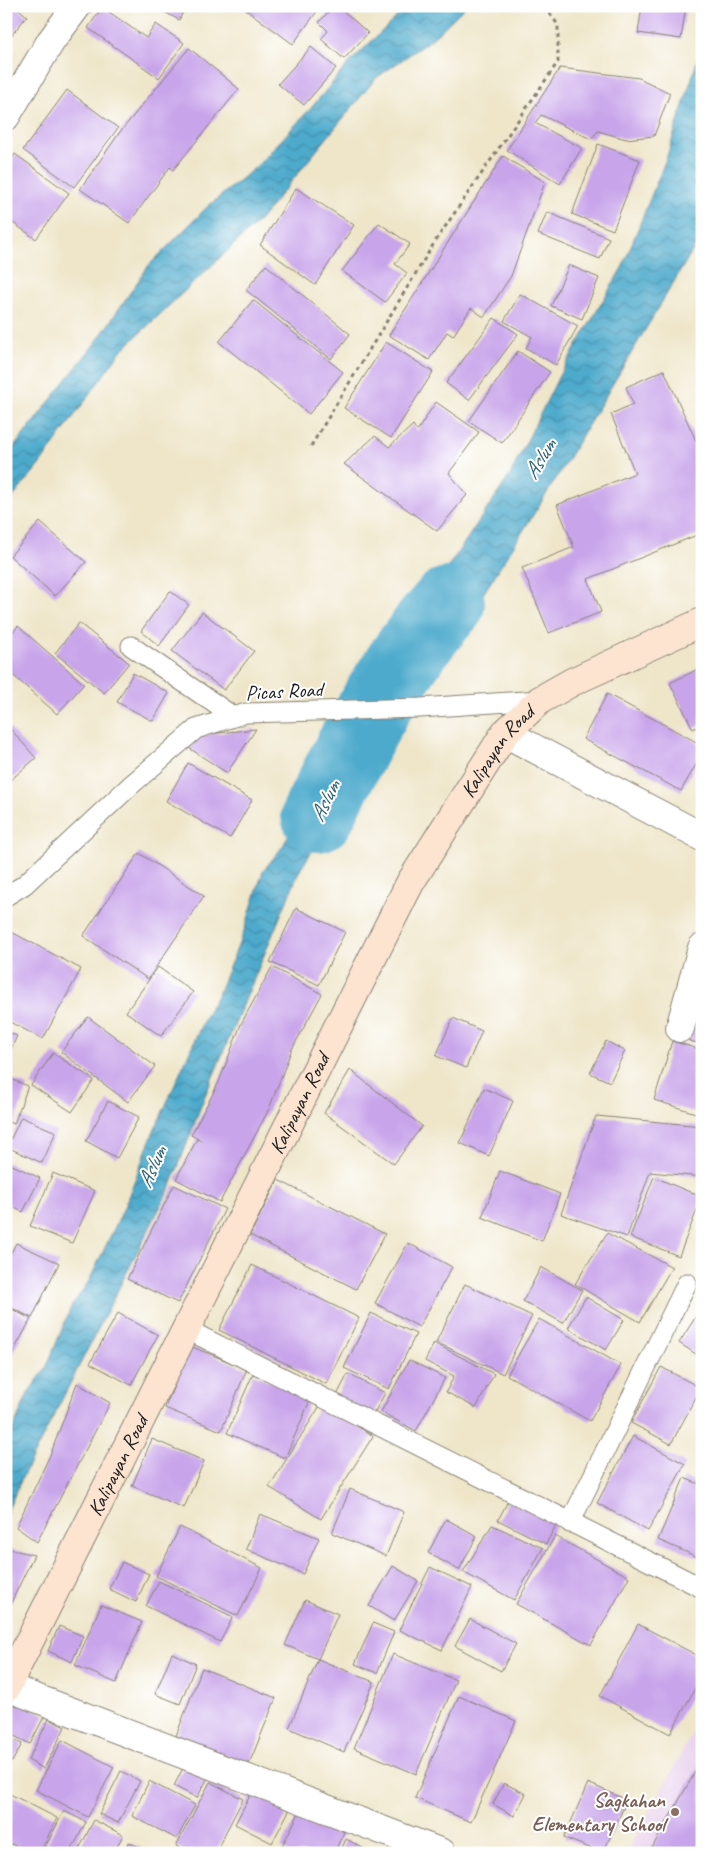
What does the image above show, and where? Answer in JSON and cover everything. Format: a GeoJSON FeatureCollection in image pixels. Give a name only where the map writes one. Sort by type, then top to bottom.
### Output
{"type":"FeatureCollection","features":[{"type":"Feature","properties":{"kind":"street"},"geometry":{"type":"LineString","coordinates":[[6,116],[51,41],[77,6]]}},
{"type":"Feature","properties":{"kind":"street","name":"Kalipayan Road"},"geometry":{"type":"LineString","coordinates":[[7,1687],[410,882],[505,733],[540,700],[572,682],[702,622]]}},
{"type":"Feature","properties":{"kind":"street"},"geometry":{"type":"LineString","coordinates":[[505,733],[702,837]]}},
{"type":"Feature","properties":{"kind":"street"},"geometry":{"type":"LineString","coordinates":[[680,1028],[702,948]]}},
{"type":"Feature","properties":{"kind":"street"},"geometry":{"type":"LineString","coordinates":[[7,1687],[442,1853]]}},
{"type":"Feature","properties":{"kind":"lane"},"geometry":{"type":"LineString","coordinates":[[131,646],[234,717]]}},
{"type":"Feature","properties":{"kind":"lane","name":"Picas Road"},"geometry":{"type":"LineString","coordinates":[[6,896],[24,884],[131,785],[196,729],[246,713],[420,708],[540,700]]}},
{"type":"Feature","properties":{"kind":"lane"},"geometry":{"type":"LineString","coordinates":[[570,1523],[687,1283]]}},
{"type":"Feature","properties":{"kind":"lane"},"geometry":{"type":"LineString","coordinates":[[186,1329],[702,1588]]}},
{"type":"Feature","properties":{"kind":"path"},"geometry":{"type":"LineString","coordinates":[[311,446],[436,240],[558,62],[558,25],[545,6]]}},
{"type":"Feature","properties":{"kind":"shaded area","name":"Sagkahan Elementary School"},"geometry":{"type":"Polygon","coordinates":[[[702,1715],[702,1853],[626,1853],[672,1771],[702,1715]]]}},
{"type":"Feature","properties":{"kind":"water"},"geometry":{"type":"Polygon","coordinates":[[[408,6],[466,6],[432,39],[376,78],[259,221],[120,352],[40,464],[6,506],[6,457],[99,338],[149,265],[207,207],[256,167],[311,108],[348,64],[408,6]]]}},
{"type":"Feature","properties":{"kind":"water"},"geometry":{"type":"Polygon","coordinates":[[[702,46],[702,235],[559,474],[451,645],[409,688],[369,684],[510,475],[559,376],[623,266],[666,159],[702,46]]]}},
{"type":"Feature","properties":{"kind":"water"},"geometry":{"type":"Polygon","coordinates":[[[345,724],[384,727],[344,799],[299,872],[204,1098],[171,1186],[24,1474],[6,1514],[6,1446],[28,1393],[46,1368],[71,1307],[89,1281],[123,1210],[151,1138],[205,1017],[217,996],[243,934],[263,871],[283,846],[345,724]]]}},
{"type":"Feature","properties":{"kind":"building"},"geometry":{"type":"Polygon","coordinates":[[[6,6],[15,6],[27,16],[6,42],[6,6]]]}},
{"type":"Feature","properties":{"kind":"building"},"geometry":{"type":"Polygon","coordinates":[[[154,6],[186,6],[179,20],[154,6]]]}},
{"type":"Feature","properties":{"kind":"building"},"geometry":{"type":"Polygon","coordinates":[[[241,6],[321,6],[293,44],[241,6]]]}},
{"type":"Feature","properties":{"kind":"building"},"geometry":{"type":"Polygon","coordinates":[[[334,6],[338,6],[368,33],[344,59],[321,39],[328,31],[319,22],[334,6]]]}},
{"type":"Feature","properties":{"kind":"building"},"geometry":{"type":"Polygon","coordinates":[[[345,6],[357,6],[353,12],[345,6]]]}},
{"type":"Feature","properties":{"kind":"building"},"geometry":{"type":"Polygon","coordinates":[[[642,6],[686,6],[681,39],[638,33],[642,6]]]}},
{"type":"Feature","properties":{"kind":"building"},"geometry":{"type":"Polygon","coordinates":[[[102,7],[146,38],[156,24],[184,43],[159,78],[88,28],[102,7]]]}},
{"type":"Feature","properties":{"kind":"building"},"geometry":{"type":"Polygon","coordinates":[[[311,47],[336,68],[304,105],[278,84],[311,47]]]}},
{"type":"Feature","properties":{"kind":"building"},"geometry":{"type":"Polygon","coordinates":[[[189,48],[239,89],[173,170],[170,167],[129,223],[80,189],[120,132],[189,48]]]}},
{"type":"Feature","properties":{"kind":"building"},"geometry":{"type":"Polygon","coordinates":[[[560,68],[639,78],[670,93],[654,136],[626,139],[598,131],[591,139],[541,115],[535,123],[582,148],[560,184],[507,150],[560,68]]]}},
{"type":"Feature","properties":{"kind":"building"},"geometry":{"type":"Polygon","coordinates":[[[67,90],[118,128],[74,187],[23,150],[67,90]]]}},
{"type":"Feature","properties":{"kind":"building"},"geometry":{"type":"Polygon","coordinates":[[[598,144],[640,160],[613,230],[572,214],[598,144]]]}},
{"type":"Feature","properties":{"kind":"building"},"geometry":{"type":"Polygon","coordinates":[[[15,154],[69,193],[36,239],[6,218],[6,166],[15,154]]]}},
{"type":"Feature","properties":{"kind":"building"},"geometry":{"type":"Polygon","coordinates":[[[503,156],[545,182],[511,276],[484,317],[471,308],[453,336],[447,332],[429,360],[389,335],[503,156]]]}},
{"type":"Feature","properties":{"kind":"building"},"geometry":{"type":"Polygon","coordinates":[[[296,188],[354,225],[315,285],[260,245],[296,188]]]}},
{"type":"Feature","properties":{"kind":"building"},"geometry":{"type":"Polygon","coordinates":[[[547,212],[609,238],[600,259],[538,234],[547,212]]]}},
{"type":"Feature","properties":{"kind":"building"},"geometry":{"type":"Polygon","coordinates":[[[379,223],[410,244],[395,264],[407,273],[385,302],[342,271],[379,223]]]}},
{"type":"Feature","properties":{"kind":"building"},"geometry":{"type":"Polygon","coordinates":[[[266,265],[350,334],[331,359],[246,290],[266,265]]]}},
{"type":"Feature","properties":{"kind":"building"},"geometry":{"type":"Polygon","coordinates":[[[569,265],[599,278],[582,319],[551,306],[569,265]]]}},
{"type":"Feature","properties":{"kind":"building"},"geometry":{"type":"Polygon","coordinates":[[[520,294],[578,326],[556,365],[526,348],[532,337],[504,321],[520,294]]]}},
{"type":"Feature","properties":{"kind":"building"},"geometry":{"type":"Polygon","coordinates":[[[253,300],[343,372],[309,414],[219,342],[253,300]]]}},
{"type":"Feature","properties":{"kind":"building"},"geometry":{"type":"Polygon","coordinates":[[[494,318],[518,334],[469,400],[446,383],[494,318]]]}},
{"type":"Feature","properties":{"kind":"building"},"geometry":{"type":"Polygon","coordinates":[[[386,342],[433,372],[391,438],[344,408],[386,342]]]}},
{"type":"Feature","properties":{"kind":"building"},"geometry":{"type":"Polygon","coordinates":[[[518,351],[550,372],[502,443],[469,421],[518,351]]]}},
{"type":"Feature","properties":{"kind":"building"},"geometry":{"type":"Polygon","coordinates":[[[664,370],[702,454],[702,533],[588,579],[601,612],[549,633],[522,568],[574,547],[557,505],[635,473],[611,414],[633,404],[626,387],[664,370]]]}},
{"type":"Feature","properties":{"kind":"building"},"geometry":{"type":"Polygon","coordinates":[[[436,402],[479,432],[449,473],[467,495],[437,531],[344,464],[375,436],[389,447],[413,425],[417,431],[436,402]]]}},
{"type":"Feature","properties":{"kind":"building"},"geometry":{"type":"Polygon","coordinates":[[[40,522],[86,562],[55,596],[10,556],[40,522]]]}},
{"type":"Feature","properties":{"kind":"building"},"geometry":{"type":"Polygon","coordinates":[[[170,591],[189,605],[159,646],[141,631],[170,591]]]}},
{"type":"Feature","properties":{"kind":"building"},"geometry":{"type":"Polygon","coordinates":[[[202,612],[254,651],[224,690],[172,651],[202,612]]]}},
{"type":"Feature","properties":{"kind":"building"},"geometry":{"type":"Polygon","coordinates":[[[79,623],[129,663],[104,693],[55,653],[79,623]]]}},
{"type":"Feature","properties":{"kind":"building"},"geometry":{"type":"Polygon","coordinates":[[[18,626],[84,684],[57,714],[6,669],[6,640],[18,626]]]}},
{"type":"Feature","properties":{"kind":"building"},"geometry":{"type":"Polygon","coordinates":[[[702,667],[702,725],[693,729],[670,683],[702,667]]]}},
{"type":"Feature","properties":{"kind":"building"},"geometry":{"type":"Polygon","coordinates":[[[133,673],[169,693],[153,721],[117,702],[133,673]]]}},
{"type":"Feature","properties":{"kind":"building"},"geometry":{"type":"Polygon","coordinates":[[[607,694],[702,745],[702,754],[681,791],[583,739],[607,694]]]}},
{"type":"Feature","properties":{"kind":"building"},"geometry":{"type":"Polygon","coordinates":[[[6,724],[36,758],[6,784],[6,724]]]}},
{"type":"Feature","properties":{"kind":"building"},"geometry":{"type":"Polygon","coordinates":[[[256,729],[227,773],[189,748],[200,735],[256,729]]]}},
{"type":"Feature","properties":{"kind":"building"},"geometry":{"type":"Polygon","coordinates":[[[188,763],[252,800],[230,838],[166,801],[188,763]]]}},
{"type":"Feature","properties":{"kind":"building"},"geometry":{"type":"Polygon","coordinates":[[[139,853],[204,896],[148,979],[83,936],[139,853]]]}},
{"type":"Feature","properties":{"kind":"building"},"geometry":{"type":"Polygon","coordinates":[[[296,908],[345,932],[319,985],[270,962],[296,908]]]}},
{"type":"Feature","properties":{"kind":"building"},"geometry":{"type":"Polygon","coordinates":[[[6,929],[81,969],[43,1039],[6,1020],[6,929]]]}},
{"type":"Feature","properties":{"kind":"building"},"geometry":{"type":"Polygon","coordinates":[[[158,967],[193,992],[161,1036],[126,1012],[158,967]]]}},
{"type":"Feature","properties":{"kind":"building"},"geometry":{"type":"Polygon","coordinates":[[[272,967],[322,994],[291,1051],[269,1109],[220,1202],[176,1179],[197,1139],[202,1141],[191,1135],[219,1082],[241,1024],[272,967]]]}},
{"type":"Feature","properties":{"kind":"building"},"geometry":{"type":"Polygon","coordinates":[[[88,1017],[155,1066],[128,1102],[61,1052],[88,1017]]]}},
{"type":"Feature","properties":{"kind":"building"},"geometry":{"type":"Polygon","coordinates":[[[453,1018],[482,1031],[466,1068],[436,1056],[453,1018]]]}},
{"type":"Feature","properties":{"kind":"building"},"geometry":{"type":"Polygon","coordinates":[[[696,1021],[702,1023],[702,1044],[689,1041],[696,1021]]]}},
{"type":"Feature","properties":{"kind":"building"},"geometry":{"type":"Polygon","coordinates":[[[6,1031],[17,1036],[6,1060],[6,1031]]]}},
{"type":"Feature","properties":{"kind":"building"},"geometry":{"type":"Polygon","coordinates":[[[606,1041],[625,1051],[610,1082],[590,1073],[606,1041]]]}},
{"type":"Feature","properties":{"kind":"building"},"geometry":{"type":"Polygon","coordinates":[[[672,1041],[702,1050],[702,1115],[654,1100],[672,1041]]]}},
{"type":"Feature","properties":{"kind":"building"},"geometry":{"type":"Polygon","coordinates":[[[53,1053],[94,1080],[72,1112],[31,1085],[53,1053]]]}},
{"type":"Feature","properties":{"kind":"building"},"geometry":{"type":"Polygon","coordinates":[[[350,1070],[422,1126],[394,1164],[324,1113],[350,1070]]]}},
{"type":"Feature","properties":{"kind":"building"},"geometry":{"type":"Polygon","coordinates":[[[6,1077],[28,1086],[14,1124],[6,1121],[6,1077]]]}},
{"type":"Feature","properties":{"kind":"building"},"geometry":{"type":"Polygon","coordinates":[[[484,1088],[513,1101],[489,1156],[460,1143],[484,1088]]]}},
{"type":"Feature","properties":{"kind":"building"},"geometry":{"type":"Polygon","coordinates":[[[108,1101],[139,1117],[117,1158],[86,1141],[108,1101]]]}},
{"type":"Feature","properties":{"kind":"building"},"geometry":{"type":"Polygon","coordinates":[[[596,1116],[702,1126],[702,1177],[650,1172],[627,1237],[561,1214],[596,1116]]]}},
{"type":"Feature","properties":{"kind":"building"},"geometry":{"type":"Polygon","coordinates":[[[21,1117],[56,1132],[42,1163],[7,1147],[21,1117]]]}},
{"type":"Feature","properties":{"kind":"building"},"geometry":{"type":"Polygon","coordinates":[[[6,1162],[40,1178],[23,1212],[6,1204],[6,1162]]]}},
{"type":"Feature","properties":{"kind":"building"},"geometry":{"type":"Polygon","coordinates":[[[500,1171],[560,1194],[542,1241],[482,1217],[500,1171]]]}},
{"type":"Feature","properties":{"kind":"building"},"geometry":{"type":"Polygon","coordinates":[[[53,1173],[95,1191],[72,1243],[30,1226],[53,1173]]]}},
{"type":"Feature","properties":{"kind":"building"},"geometry":{"type":"Polygon","coordinates":[[[654,1177],[702,1197],[679,1256],[630,1237],[654,1177]]]}},
{"type":"Feature","properties":{"kind":"building"},"geometry":{"type":"Polygon","coordinates":[[[278,1180],[385,1234],[356,1289],[250,1235],[278,1180]]]}},
{"type":"Feature","properties":{"kind":"building"},"geometry":{"type":"Polygon","coordinates":[[[174,1185],[225,1209],[178,1303],[127,1279],[174,1185]]]}},
{"type":"Feature","properties":{"kind":"building"},"geometry":{"type":"Polygon","coordinates":[[[607,1233],[672,1267],[640,1322],[575,1284],[607,1233]]]}},
{"type":"Feature","properties":{"kind":"building"},"geometry":{"type":"Polygon","coordinates":[[[16,1243],[59,1263],[32,1318],[6,1305],[6,1263],[16,1243]]]}},
{"type":"Feature","properties":{"kind":"building"},"geometry":{"type":"Polygon","coordinates":[[[408,1243],[452,1267],[419,1327],[375,1303],[408,1243]]]}},
{"type":"Feature","properties":{"kind":"building"},"geometry":{"type":"Polygon","coordinates":[[[252,1265],[359,1318],[326,1384],[219,1330],[252,1265]]]}},
{"type":"Feature","properties":{"kind":"building"},"geometry":{"type":"Polygon","coordinates":[[[541,1267],[582,1290],[563,1323],[523,1301],[541,1267]]]}},
{"type":"Feature","properties":{"kind":"building"},"geometry":{"type":"Polygon","coordinates":[[[465,1284],[532,1316],[503,1374],[436,1342],[465,1284]]]}},
{"type":"Feature","properties":{"kind":"building"},"geometry":{"type":"Polygon","coordinates":[[[586,1297],[624,1320],[606,1350],[568,1328],[586,1297]]]}},
{"type":"Feature","properties":{"kind":"building"},"geometry":{"type":"Polygon","coordinates":[[[6,1306],[31,1319],[12,1354],[6,1351],[6,1306]]]}},
{"type":"Feature","properties":{"kind":"building"},"geometry":{"type":"Polygon","coordinates":[[[702,1307],[702,1358],[679,1343],[702,1307]]]}},
{"type":"Feature","properties":{"kind":"building"},"geometry":{"type":"Polygon","coordinates":[[[118,1313],[158,1335],[131,1385],[90,1363],[118,1313]]]}},
{"type":"Feature","properties":{"kind":"building"},"geometry":{"type":"Polygon","coordinates":[[[371,1313],[416,1334],[389,1389],[344,1368],[371,1313]]]}},
{"type":"Feature","properties":{"kind":"building"},"geometry":{"type":"Polygon","coordinates":[[[539,1319],[621,1365],[590,1421],[507,1375],[539,1319]]]}},
{"type":"Feature","properties":{"kind":"building"},"geometry":{"type":"Polygon","coordinates":[[[434,1343],[494,1374],[476,1408],[446,1392],[454,1376],[425,1361],[434,1343]]]}},
{"type":"Feature","properties":{"kind":"building"},"geometry":{"type":"Polygon","coordinates":[[[190,1346],[247,1369],[221,1431],[165,1408],[190,1346]]]}},
{"type":"Feature","properties":{"kind":"building"},"geometry":{"type":"Polygon","coordinates":[[[409,1360],[445,1378],[416,1431],[381,1412],[409,1360]]]}},
{"type":"Feature","properties":{"kind":"building"},"geometry":{"type":"Polygon","coordinates":[[[661,1367],[701,1388],[671,1444],[631,1423],[661,1367]]]}},
{"type":"Feature","properties":{"kind":"building"},"geometry":{"type":"Polygon","coordinates":[[[253,1374],[311,1398],[285,1458],[227,1433],[253,1374]]]}},
{"type":"Feature","properties":{"kind":"building"},"geometry":{"type":"Polygon","coordinates":[[[348,1374],[385,1393],[373,1415],[336,1397],[348,1374]]]}},
{"type":"Feature","properties":{"kind":"building"},"geometry":{"type":"Polygon","coordinates":[[[6,1378],[11,1381],[6,1389],[6,1378]]]}},
{"type":"Feature","properties":{"kind":"building"},"geometry":{"type":"Polygon","coordinates":[[[77,1383],[110,1403],[37,1542],[16,1527],[51,1453],[77,1383]]]}},
{"type":"Feature","properties":{"kind":"building"},"geometry":{"type":"Polygon","coordinates":[[[321,1404],[373,1436],[321,1519],[269,1487],[321,1404]]]}},
{"type":"Feature","properties":{"kind":"building"},"geometry":{"type":"Polygon","coordinates":[[[633,1436],[685,1464],[648,1531],[597,1503],[633,1436]]]}},
{"type":"Feature","properties":{"kind":"building"},"geometry":{"type":"Polygon","coordinates":[[[152,1439],[204,1461],[184,1508],[132,1486],[152,1439]]]}},
{"type":"Feature","properties":{"kind":"building"},"geometry":{"type":"Polygon","coordinates":[[[684,1478],[702,1485],[700,1558],[658,1540],[684,1478]]]}},
{"type":"Feature","properties":{"kind":"building"},"geometry":{"type":"Polygon","coordinates":[[[350,1489],[404,1512],[386,1556],[332,1533],[350,1489]]]}},
{"type":"Feature","properties":{"kind":"building"},"geometry":{"type":"Polygon","coordinates":[[[508,1501],[556,1525],[546,1544],[498,1520],[508,1501]]]}},
{"type":"Feature","properties":{"kind":"building"},"geometry":{"type":"Polygon","coordinates":[[[260,1514],[319,1538],[303,1574],[246,1549],[260,1514]]]}},
{"type":"Feature","properties":{"kind":"building"},"geometry":{"type":"Polygon","coordinates":[[[446,1519],[477,1536],[459,1570],[428,1553],[446,1519]]]}},
{"type":"Feature","properties":{"kind":"building"},"geometry":{"type":"Polygon","coordinates":[[[492,1525],[543,1548],[514,1600],[463,1572],[492,1525]]]}},
{"type":"Feature","properties":{"kind":"building"},"geometry":{"type":"Polygon","coordinates":[[[180,1527],[262,1568],[238,1616],[156,1576],[180,1527]]]}},
{"type":"Feature","properties":{"kind":"building"},"geometry":{"type":"Polygon","coordinates":[[[555,1536],[629,1577],[591,1645],[516,1604],[555,1536]]]}},
{"type":"Feature","properties":{"kind":"building"},"geometry":{"type":"Polygon","coordinates":[[[6,1548],[34,1555],[6,1613],[6,1548]]]}},
{"type":"Feature","properties":{"kind":"building"},"geometry":{"type":"Polygon","coordinates":[[[122,1562],[149,1574],[136,1602],[109,1589],[122,1562]]]}},
{"type":"Feature","properties":{"kind":"building"},"geometry":{"type":"Polygon","coordinates":[[[393,1566],[418,1581],[394,1621],[369,1606],[393,1566]]]}},
{"type":"Feature","properties":{"kind":"building"},"geometry":{"type":"Polygon","coordinates":[[[430,1567],[472,1587],[442,1650],[399,1630],[430,1567]]]}},
{"type":"Feature","properties":{"kind":"building"},"geometry":{"type":"Polygon","coordinates":[[[159,1581],[233,1617],[220,1642],[146,1606],[159,1581]]]}},
{"type":"Feature","properties":{"kind":"building"},"geometry":{"type":"Polygon","coordinates":[[[305,1600],[338,1614],[318,1659],[285,1645],[305,1600]]]}},
{"type":"Feature","properties":{"kind":"building"},"geometry":{"type":"Polygon","coordinates":[[[101,1605],[142,1622],[116,1683],[75,1665],[101,1605]]]}},
{"type":"Feature","properties":{"kind":"building"},"geometry":{"type":"Polygon","coordinates":[[[470,1619],[516,1644],[501,1671],[455,1646],[470,1619]]]}},
{"type":"Feature","properties":{"kind":"building"},"geometry":{"type":"Polygon","coordinates":[[[373,1623],[394,1632],[377,1673],[355,1664],[373,1623]]]}},
{"type":"Feature","properties":{"kind":"building"},"geometry":{"type":"Polygon","coordinates":[[[638,1624],[702,1658],[702,1676],[670,1734],[600,1696],[638,1624]]]}},
{"type":"Feature","properties":{"kind":"building"},"geometry":{"type":"Polygon","coordinates":[[[59,1626],[83,1636],[72,1662],[48,1651],[59,1626]]]}},
{"type":"Feature","properties":{"kind":"building"},"geometry":{"type":"Polygon","coordinates":[[[172,1653],[196,1664],[180,1704],[155,1694],[172,1653]]]}},
{"type":"Feature","properties":{"kind":"building"},"geometry":{"type":"Polygon","coordinates":[[[393,1654],[456,1680],[416,1774],[354,1748],[393,1654]]]}},
{"type":"Feature","properties":{"kind":"building"},"geometry":{"type":"Polygon","coordinates":[[[318,1659],[374,1682],[344,1752],[289,1728],[318,1659]]]}},
{"type":"Feature","properties":{"kind":"building"},"geometry":{"type":"Polygon","coordinates":[[[202,1668],[276,1698],[249,1764],[176,1736],[202,1668]]]}},
{"type":"Feature","properties":{"kind":"building"},"geometry":{"type":"Polygon","coordinates":[[[459,1696],[516,1721],[471,1822],[415,1798],[459,1696]]]}},
{"type":"Feature","properties":{"kind":"building"},"geometry":{"type":"Polygon","coordinates":[[[10,1697],[45,1715],[30,1744],[6,1732],[6,1703],[10,1697]]]}},
{"type":"Feature","properties":{"kind":"building"},"geometry":{"type":"Polygon","coordinates":[[[49,1719],[65,1727],[44,1769],[28,1760],[49,1719]]]}},
{"type":"Feature","properties":{"kind":"building"},"geometry":{"type":"Polygon","coordinates":[[[6,1736],[22,1744],[12,1762],[6,1759],[6,1736]]]}},
{"type":"Feature","properties":{"kind":"building"},"geometry":{"type":"Polygon","coordinates":[[[62,1740],[114,1767],[88,1817],[36,1790],[62,1740]]]}},
{"type":"Feature","properties":{"kind":"building"},"geometry":{"type":"Polygon","coordinates":[[[702,1760],[702,1841],[695,1853],[649,1853],[702,1760]]]}},
{"type":"Feature","properties":{"kind":"building"},"geometry":{"type":"Polygon","coordinates":[[[185,1764],[209,1776],[197,1798],[174,1786],[185,1764]]]}},
{"type":"Feature","properties":{"kind":"building"},"geometry":{"type":"Polygon","coordinates":[[[121,1771],[140,1781],[118,1823],[99,1814],[121,1771]]]}},
{"type":"Feature","properties":{"kind":"building"},"geometry":{"type":"Polygon","coordinates":[[[149,1781],[195,1805],[177,1839],[132,1816],[149,1781]]]}},
{"type":"Feature","properties":{"kind":"building"},"geometry":{"type":"Polygon","coordinates":[[[210,1782],[243,1799],[215,1853],[189,1853],[176,1846],[210,1782]]]}},
{"type":"Feature","properties":{"kind":"building"},"geometry":{"type":"Polygon","coordinates":[[[504,1783],[526,1794],[514,1816],[493,1804],[504,1783]]]}},
{"type":"Feature","properties":{"kind":"building"},"geometry":{"type":"Polygon","coordinates":[[[588,1783],[627,1800],[603,1853],[564,1838],[588,1783]]]}},
{"type":"Feature","properties":{"kind":"building"},"geometry":{"type":"Polygon","coordinates":[[[254,1788],[291,1807],[272,1843],[235,1824],[254,1788]]]}},
{"type":"Feature","properties":{"kind":"building"},"geometry":{"type":"Polygon","coordinates":[[[6,1792],[57,1818],[40,1853],[29,1853],[6,1841],[6,1792]]]}},
{"type":"Feature","properties":{"kind":"building"},"geometry":{"type":"Polygon","coordinates":[[[301,1809],[344,1832],[334,1853],[291,1853],[281,1848],[301,1809]]]}},
{"type":"Feature","properties":{"kind":"building"},"geometry":{"type":"Polygon","coordinates":[[[64,1811],[86,1822],[70,1853],[42,1853],[64,1811]]]}},
{"type":"Feature","properties":{"kind":"building"},"geometry":{"type":"Polygon","coordinates":[[[94,1820],[123,1835],[114,1853],[77,1853],[94,1820]]]}},
{"type":"Feature","properties":{"kind":"building"},"geometry":{"type":"Polygon","coordinates":[[[346,1839],[372,1853],[340,1853],[346,1839]]]}},
{"type":"Feature","properties":{"kind":"building"},"geometry":{"type":"Polygon","coordinates":[[[129,1842],[150,1853],[123,1853],[129,1842]]]}},
{"type":"Feature","properties":{"kind":"waterway","name":"Aslum"},"geometry":{"type":"LineString","coordinates":[[318,815],[346,759],[392,678],[409,653],[448,604]]}},
{"type":"Feature","properties":{"kind":"place","name":"Sagkahan Elementary School"},"geometry":{"type":"Point","coordinates":[675,1812]}}]}
